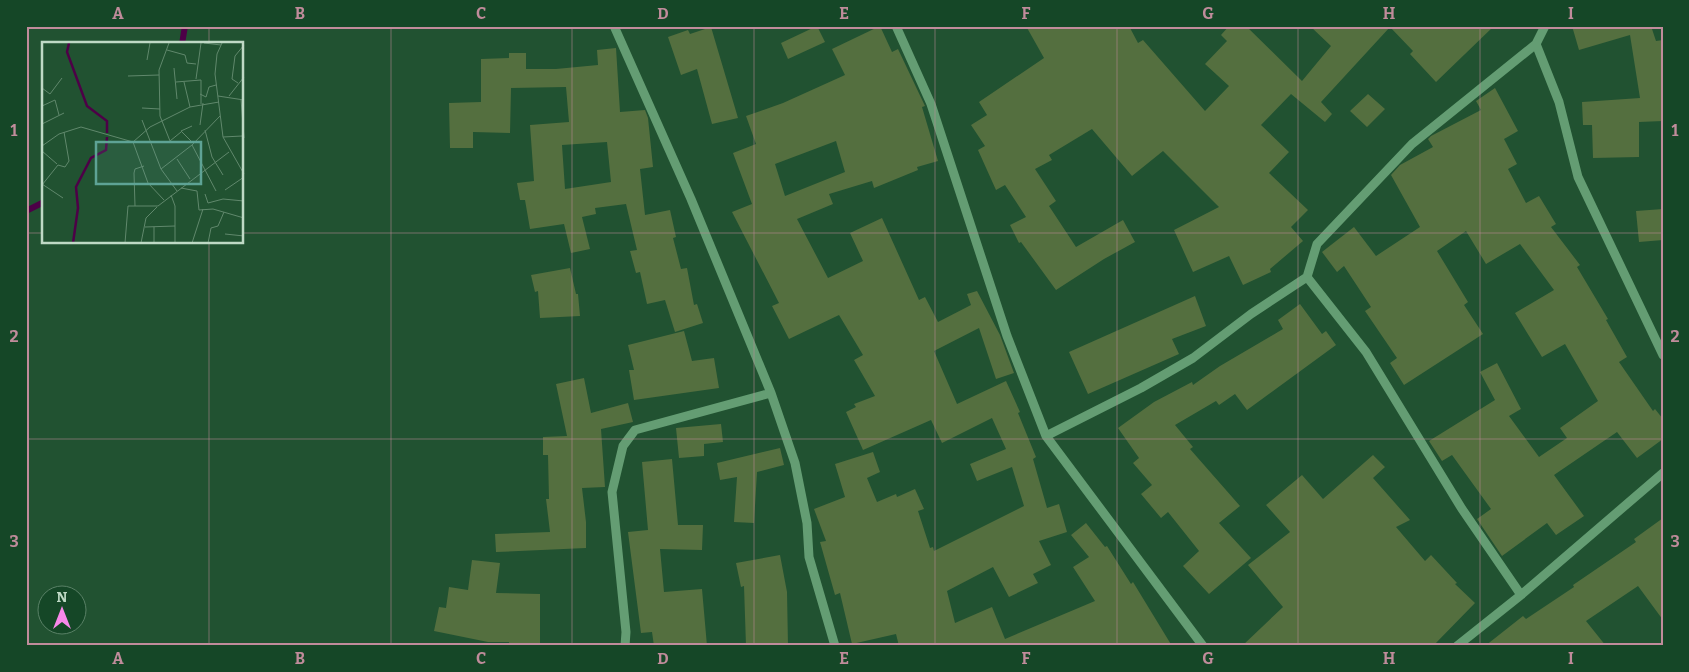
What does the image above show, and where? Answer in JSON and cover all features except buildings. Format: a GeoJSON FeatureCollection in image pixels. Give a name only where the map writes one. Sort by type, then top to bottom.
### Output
{"type":"FeatureCollection","features":[{"type":"Feature","properties":{"kind":"street"},"geometry":{"type":"LineString","coordinates":[[614,26],[691,199],[771,393],[795,463],[806,522],[809,557],[835,646]]}},
{"type":"Feature","properties":{"kind":"street"},"geometry":{"type":"LineString","coordinates":[[896,26],[931,104],[1007,336],[1046,436],[1203,646]]}},
{"type":"Feature","properties":{"kind":"street"},"geometry":{"type":"LineString","coordinates":[[1046,436],[1141,388],[1193,358],[1251,314],[1307,277],[1317,244],[1412,144],[1536,44],[1545,26]]}},
{"type":"Feature","properties":{"kind":"street"},"geometry":{"type":"LineString","coordinates":[[1536,44],[1559,102],[1578,177],[1663,355]]}},
{"type":"Feature","properties":{"kind":"street"},"geometry":{"type":"LineString","coordinates":[[1307,277],[1366,352],[1462,509],[1521,595]]}},
{"type":"Feature","properties":{"kind":"street"},"geometry":{"type":"LineString","coordinates":[[625,646],[626,632],[612,492],[623,446],[635,430],[771,393]]}},
{"type":"Feature","properties":{"kind":"street"},"geometry":{"type":"LineString","coordinates":[[1457,646],[1521,595],[1663,473]]}},
{"type":"Feature","properties":{"kind":"waterway"},"geometry":{"type":"LineString","coordinates":[[182,42],[185,26]]}},
{"type":"Feature","properties":{"kind":"waterway"},"geometry":{"type":"LineString","coordinates":[[26,211],[42,203]]}}]}
